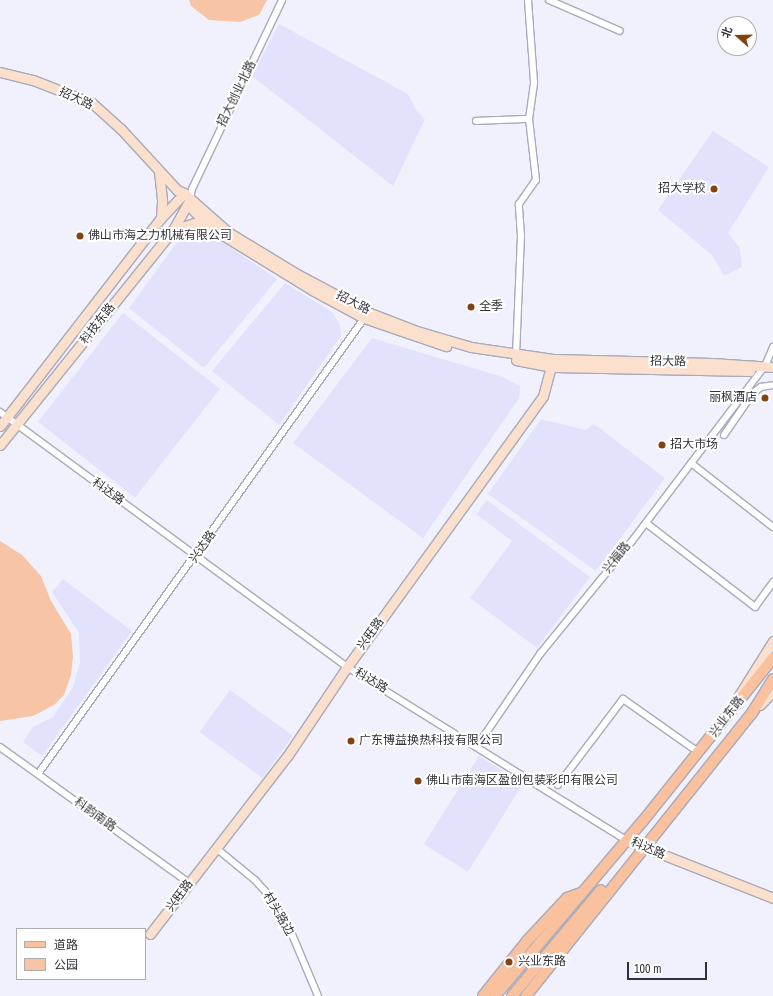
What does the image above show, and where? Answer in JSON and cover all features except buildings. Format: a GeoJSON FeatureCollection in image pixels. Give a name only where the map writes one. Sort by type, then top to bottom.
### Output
{"type":"FeatureCollection","features":[{"type":"Feature","properties":{"kind":"main road","name":"招大路"},"geometry":{"type":"LineString","coordinates":[[0,72],[33,80],[92,103],[122,129],[158,171],[228,232],[367,315],[471,347],[553,363]]}},
{"type":"Feature","properties":{"kind":"main road"},"geometry":{"type":"LineString","coordinates":[[158,171],[162,202],[161,218]]}},
{"type":"Feature","properties":{"kind":"main road","name":"招大路"},"geometry":{"type":"LineString","coordinates":[[185,195],[211,228],[262,262],[367,315],[465,351],[553,363],[766,368],[773,374]]}},
{"type":"Feature","properties":{"kind":"main road"},"geometry":{"type":"LineString","coordinates":[[0,426],[3,414],[161,218],[185,195]]}},
{"type":"Feature","properties":{"kind":"main road","name":"科技东路"},"geometry":{"type":"LineString","coordinates":[[0,445],[173,230],[185,195]]}},
{"type":"Feature","properties":{"kind":"main road"},"geometry":{"type":"LineString","coordinates":[[173,230],[194,223],[211,228]]}},
{"type":"Feature","properties":{"kind":"main road","name":"兴旺路"},"geometry":{"type":"LineString","coordinates":[[150,934],[288,755],[347,667],[543,396],[553,363]]}},
{"type":"Feature","properties":{"kind":"main road"},"geometry":{"type":"LineString","coordinates":[[723,722],[773,641]]}},
{"type":"Feature","properties":{"kind":"main road","name":"兴业东路"},"geometry":{"type":"LineString","coordinates":[[495,996],[650,811],[773,658]]}},
{"type":"Feature","properties":{"kind":"main road"},"geometry":{"type":"LineString","coordinates":[[752,713],[773,679]]}},
{"type":"Feature","properties":{"kind":"main road"},"geometry":{"type":"LineString","coordinates":[[526,996],[624,870],[666,822],[752,713],[773,691]]}},
{"type":"Feature","properties":{"kind":"main road"},"geometry":{"type":"LineString","coordinates":[[650,811],[649,817],[655,823],[666,822]]}},
{"type":"Feature","properties":{"kind":"main road","name":"科达路"},"geometry":{"type":"LineString","coordinates":[[626,840],[643,848],[773,898]]}},
{"type":"Feature","properties":{"kind":"main road"},"geometry":{"type":"LineString","coordinates":[[512,996],[619,869],[624,870]]}},
{"type":"Feature","properties":{"kind":"main road"},"geometry":{"type":"LineString","coordinates":[[483,996],[527,941],[566,898],[581,894]]}},
{"type":"Feature","properties":{"kind":"street","name":"招大创业北路"},"geometry":{"type":"LineString","coordinates":[[185,195],[282,0]]}},
{"type":"Feature","properties":{"kind":"street"},"geometry":{"type":"LineString","coordinates":[[516,355],[521,236],[519,204],[536,180],[529,119],[534,82],[528,0]]}},
{"type":"Feature","properties":{"kind":"street"},"geometry":{"type":"LineString","coordinates":[[549,0],[620,31]]}},
{"type":"Feature","properties":{"kind":"street"},"geometry":{"type":"LineString","coordinates":[[476,121],[529,119]]}},
{"type":"Feature","properties":{"kind":"street","name":"兴达路"},"geometry":{"type":"LineString","coordinates":[[38,774],[197,556],[367,315]]}},
{"type":"Feature","properties":{"kind":"street","name":"兴福路"},"geometry":{"type":"LineString","coordinates":[[477,746],[540,654],[646,523],[766,368],[773,347]]}},
{"type":"Feature","properties":{"kind":"street"},"geometry":{"type":"LineString","coordinates":[[724,435],[753,393],[761,387],[773,385]]}},
{"type":"Feature","properties":{"kind":"street","name":"科达路"},"geometry":{"type":"LineString","coordinates":[[3,414],[347,667],[477,746],[626,840]]}},
{"type":"Feature","properties":{"kind":"street"},"geometry":{"type":"LineString","coordinates":[[691,463],[773,527]]}},
{"type":"Feature","properties":{"kind":"street"},"geometry":{"type":"LineString","coordinates":[[646,523],[755,607],[773,582]]}},
{"type":"Feature","properties":{"kind":"street"},"geometry":{"type":"LineString","coordinates":[[558,784],[623,699],[698,752]]}},
{"type":"Feature","properties":{"kind":"street","name":"科韵南路"},"geometry":{"type":"LineString","coordinates":[[0,747],[189,883]]}},
{"type":"Feature","properties":{"kind":"street","name":"村头路边"},"geometry":{"type":"LineString","coordinates":[[216,848],[255,880],[271,898],[291,932],[318,996]]}},
{"type":"Feature","properties":{"kind":"shaded area"},"geometry":{"type":"Polygon","coordinates":[[[279,24],[408,94],[416,110],[425,119],[393,186],[252,76],[279,24]]]}},
{"type":"Feature","properties":{"kind":"shaded area","name":"招大学校"},"geometry":{"type":"Polygon","coordinates":[[[713,131],[769,167],[728,233],[740,248],[742,267],[724,276],[712,255],[658,210],[713,131]]]}},
{"type":"Feature","properties":{"kind":"shaded area"},"geometry":{"type":"Polygon","coordinates":[[[213,236],[277,279],[204,368],[129,308],[180,238],[213,236]]]}},
{"type":"Feature","properties":{"kind":"shaded area"},"geometry":{"type":"Polygon","coordinates":[[[285,283],[332,312],[340,325],[341,336],[279,425],[212,371],[285,283]]]}},
{"type":"Feature","properties":{"kind":"shaded area"},"geometry":{"type":"Polygon","coordinates":[[[123,313],[220,389],[135,497],[38,422],[123,313]]]}},
{"type":"Feature","properties":{"kind":"shaded area"},"geometry":{"type":"Polygon","coordinates":[[[372,338],[503,377],[520,386],[519,398],[423,538],[293,443],[372,338]]]}},
{"type":"Feature","properties":{"kind":"shaded area"},"geometry":{"type":"Polygon","coordinates":[[[541,419],[586,430],[594,424],[665,478],[596,571],[488,494],[541,419]]]}},
{"type":"Feature","properties":{"kind":"shaded area"},"geometry":{"type":"Polygon","coordinates":[[[487,500],[590,577],[537,648],[470,598],[512,541],[476,514],[487,500]]]}},
{"type":"Feature","properties":{"kind":"shaded area"},"geometry":{"type":"Polygon","coordinates":[[[63,579],[132,631],[42,756],[23,742],[33,727],[53,717],[73,687],[80,663],[79,633],[52,592],[63,579]]]}},
{"type":"Feature","properties":{"kind":"shaded area"},"geometry":{"type":"Polygon","coordinates":[[[230,690],[293,736],[263,778],[199,732],[230,690]]]}},
{"type":"Feature","properties":{"kind":"shaded area"},"geometry":{"type":"Polygon","coordinates":[[[479,756],[523,784],[468,872],[424,844],[479,756]]]}},
{"type":"Feature","properties":{"kind":"green space"},"geometry":{"type":"Polygon","coordinates":[[[189,0],[267,0],[259,15],[240,22],[209,20],[191,6],[189,0]]]}},
{"type":"Feature","properties":{"kind":"green space"},"geometry":{"type":"Polygon","coordinates":[[[0,541],[22,555],[41,576],[51,601],[71,634],[73,657],[71,675],[64,695],[54,705],[33,716],[0,721],[0,541]]]}},
{"type":"Feature","properties":{"kind":"place","name":"招大学校"},"geometry":{"type":"Point","coordinates":[714,189]}},
{"type":"Feature","properties":{"kind":"place","name":"佛山市海之力机械有限公司"},"geometry":{"type":"Point","coordinates":[80,236]}},
{"type":"Feature","properties":{"kind":"place","name":"全季"},"geometry":{"type":"Point","coordinates":[471,307]}},
{"type":"Feature","properties":{"kind":"place","name":"丽枫酒店"},"geometry":{"type":"Point","coordinates":[765,398]}},
{"type":"Feature","properties":{"kind":"place","name":"招大市场"},"geometry":{"type":"Point","coordinates":[662,445]}},
{"type":"Feature","properties":{"kind":"place","name":"广东博益换热科技有限公司"},"geometry":{"type":"Point","coordinates":[351,741]}},
{"type":"Feature","properties":{"kind":"place","name":"佛山市南海区盈创包装彩印有限公司"},"geometry":{"type":"Point","coordinates":[418,781]}},
{"type":"Feature","properties":{"kind":"place","name":"兴业东路"},"geometry":{"type":"Point","coordinates":[509,962]}}]}
